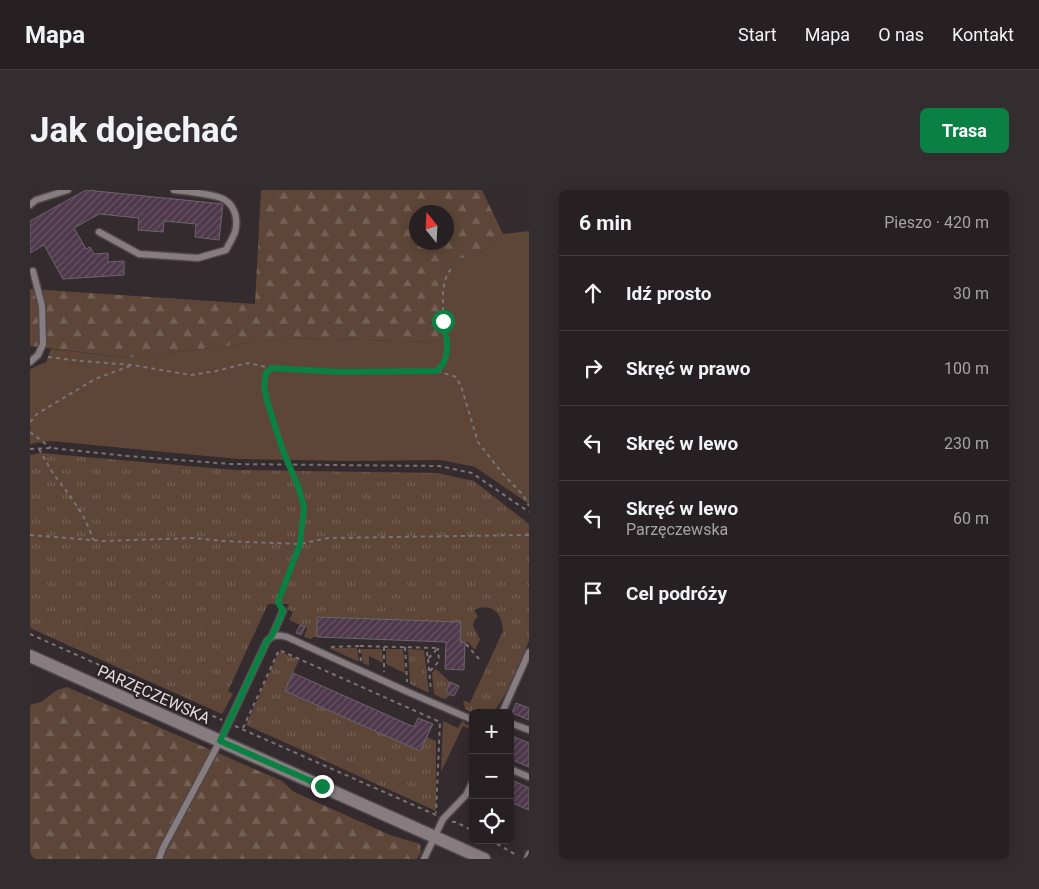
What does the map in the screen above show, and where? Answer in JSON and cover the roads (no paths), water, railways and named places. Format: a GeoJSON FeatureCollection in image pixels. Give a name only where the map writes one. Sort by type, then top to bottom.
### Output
{"type":"FeatureCollection","features":[{"type":"Feature","properties":{"kind":"street","name":"PARZĘCZEWSKA"},"geometry":{"type":"LineString","coordinates":[[30,656],[484,859]]}},
{"type":"Feature","properties":{"kind":"lane"},"geometry":{"type":"LineString","coordinates":[[30,205],[36,200],[68,190]]}},
{"type":"Feature","properties":{"kind":"lane"},"geometry":{"type":"LineString","coordinates":[[99,232],[139,254],[198,258],[226,250],[234,232],[236,219],[232,206],[224,198],[174,190]]}},
{"type":"Feature","properties":{"kind":"lane"},"geometry":{"type":"LineString","coordinates":[[30,362],[38,355],[43,344],[42,306],[33,270]]}},
{"type":"Feature","properties":{"kind":"lane"},"geometry":{"type":"LineString","coordinates":[[30,354],[38,355]]}},
{"type":"Feature","properties":{"kind":"lane"},"geometry":{"type":"LineString","coordinates":[[159,859],[220,741],[283,611]]}},
{"type":"Feature","properties":{"kind":"lane"},"geometry":{"type":"LineString","coordinates":[[272,636],[280,635],[287,637],[469,718]]}},
{"type":"Feature","properties":{"kind":"lane"},"geometry":{"type":"LineString","coordinates":[[504,709],[529,652]]}},
{"type":"Feature","properties":{"kind":"lane"},"geometry":{"type":"LineString","coordinates":[[514,724],[529,730]]}},
{"type":"Feature","properties":{"kind":"lane"},"geometry":{"type":"LineString","coordinates":[[514,771],[529,777]]}},
{"type":"Feature","properties":{"kind":"lane"},"geometry":{"type":"LineString","coordinates":[[424,859],[443,818],[466,795],[469,789]]}},
{"type":"Feature","properties":{"kind":"lane"},"geometry":{"type":"LineString","coordinates":[[527,859],[529,854]]}}]}
